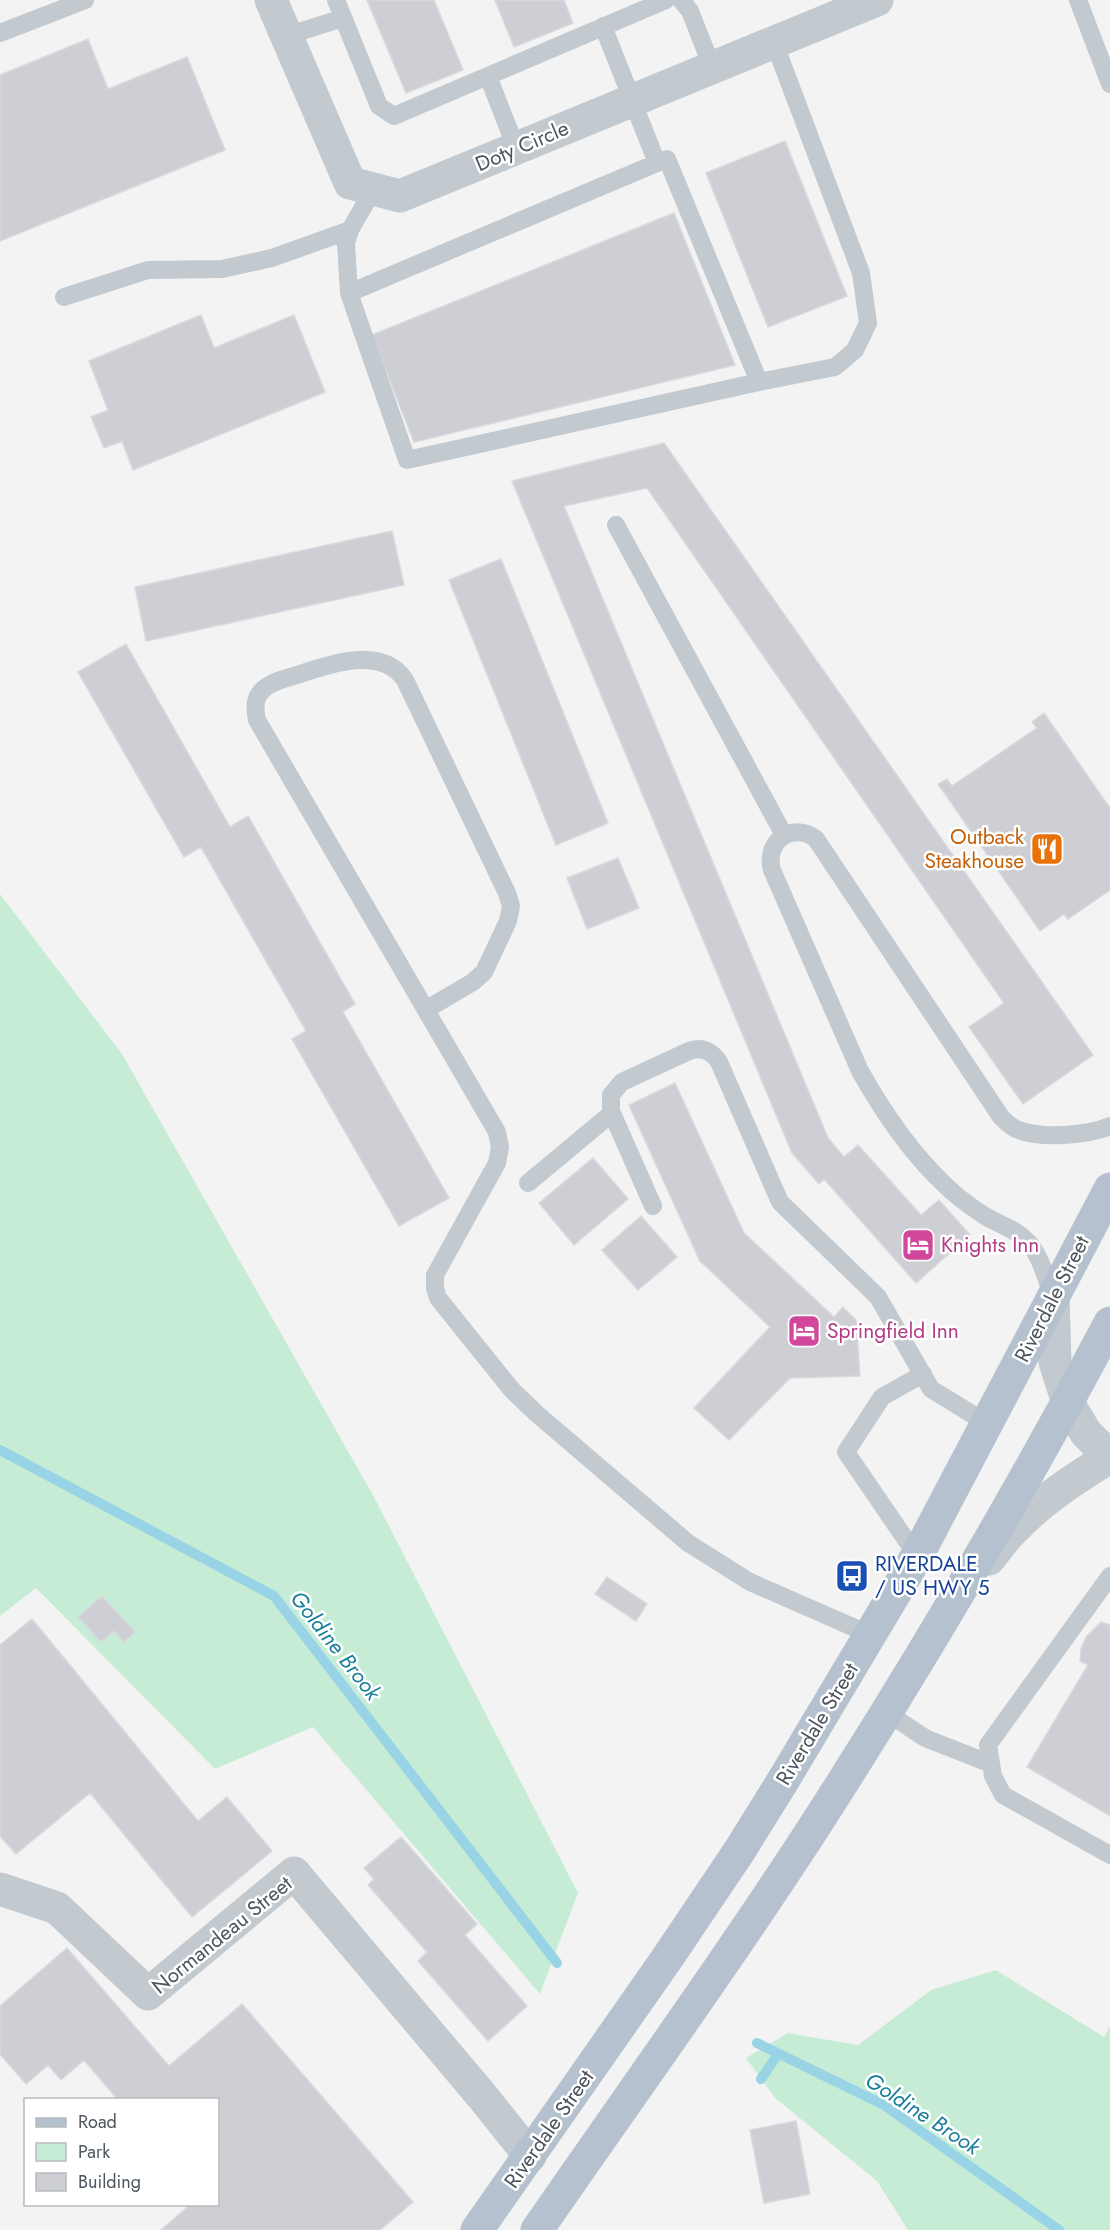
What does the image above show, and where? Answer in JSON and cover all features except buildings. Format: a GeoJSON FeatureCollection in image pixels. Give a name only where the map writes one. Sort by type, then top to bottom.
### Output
{"type":"FeatureCollection","features":[{"type":"Feature","properties":{"kind":"main road","name":"Riverdale Street"},"geometry":{"type":"LineString","coordinates":[[477,2230],[740,1850],[871,1635],[917,1556],[988,1424],[1110,1189]]}},
{"type":"Feature","properties":{"kind":"main road"},"geometry":{"type":"LineString","coordinates":[[549,2225],[886,1712],[1014,1501],[1110,1323]]}},
{"type":"Feature","properties":{"kind":"street","name":"Doty Circle"},"geometry":{"type":"LineString","coordinates":[[271,0],[350,183],[400,196],[866,2]]}},
{"type":"Feature","properties":{"kind":"street"},"geometry":{"type":"LineString","coordinates":[[954,1602],[1015,1527],[1042,1502],[1069,1482],[1110,1457],[1086,1433],[1068,1403],[1055,1362],[1053,1296]]}},
{"type":"Feature","properties":{"kind":"street","name":"Normandeau Street"},"geometry":{"type":"LineString","coordinates":[[0,1889],[57,1908],[148,1994],[294,1873],[530,2156]]}},
{"type":"Feature","properties":{"kind":"lane"},"geometry":{"type":"LineString","coordinates":[[0,33],[85,0]]}},
{"type":"Feature","properties":{"kind":"lane"},"geometry":{"type":"LineString","coordinates":[[336,0],[379,106],[394,116],[666,0]]}},
{"type":"Feature","properties":{"kind":"lane"},"geometry":{"type":"LineString","coordinates":[[681,0],[690,12],[712,67]]}},
{"type":"Feature","properties":{"kind":"lane"},"geometry":{"type":"LineString","coordinates":[[1078,0],[1110,84]]}},
{"type":"Feature","properties":{"kind":"lane"},"geometry":{"type":"LineString","coordinates":[[286,36],[343,18]]}},
{"type":"Feature","properties":{"kind":"lane"},"geometry":{"type":"LineString","coordinates":[[603,26],[657,163]]}},
{"type":"Feature","properties":{"kind":"lane"},"geometry":{"type":"LineString","coordinates":[[373,190],[350,230],[346,243],[349,293],[407,460],[835,367],[855,350],[868,323],[861,273],[774,42]]}},
{"type":"Feature","properties":{"kind":"lane"},"geometry":{"type":"LineString","coordinates":[[488,76],[516,148]]}},
{"type":"Feature","properties":{"kind":"lane"},"geometry":{"type":"LineString","coordinates":[[349,293],[667,159],[759,382]]}},
{"type":"Feature","properties":{"kind":"lane"},"geometry":{"type":"LineString","coordinates":[[64,297],[148,270],[222,269],[272,258],[350,230]]}},
{"type":"Feature","properties":{"kind":"lane"},"geometry":{"type":"LineString","coordinates":[[616,525],[784,835]]}},
{"type":"Feature","properties":{"kind":"lane"},"geometry":{"type":"LineString","coordinates":[[427,1009],[470,984],[484,972],[508,921],[511,906],[507,892],[405,680],[398,671],[382,662],[352,661],[328,664],[270,684],[260,692],[256,699],[257,720],[494,1125],[500,1147],[497,1162],[435,1275],[435,1288],[445,1310],[512,1389],[537,1414],[687,1543],[750,1582],[871,1635]]}},
{"type":"Feature","properties":{"kind":"lane"},"geometry":{"type":"LineString","coordinates":[[1053,1296],[1029,1243],[1015,1231],[986,1217],[967,1204],[945,1185],[911,1147],[875,1097],[860,1071],[772,870],[771,850],[784,835],[798,831],[811,835],[821,844],[1001,1117],[1014,1128],[1036,1134],[1084,1132],[1110,1126]]}},
{"type":"Feature","properties":{"kind":"lane"},"geometry":{"type":"LineString","coordinates":[[653,1206],[609,1106],[611,1095],[622,1082],[695,1049],[712,1053],[719,1062],[780,1202],[878,1297],[930,1387],[937,1394],[988,1424]]}},
{"type":"Feature","properties":{"kind":"lane"},"geometry":{"type":"LineString","coordinates":[[528,1183],[612,1113]]}},
{"type":"Feature","properties":{"kind":"lane"},"geometry":{"type":"LineString","coordinates":[[917,1556],[846,1452],[882,1397],[923,1374]]}},
{"type":"Feature","properties":{"kind":"lane"},"geometry":{"type":"LineString","coordinates":[[1110,1576],[988,1745],[993,1776],[1004,1795],[1110,1855]]}},
{"type":"Feature","properties":{"kind":"lane"},"geometry":{"type":"LineString","coordinates":[[886,1712],[925,1738],[991,1764]]}},
{"type":"Feature","properties":{"kind":"green space"},"geometry":{"type":"Polygon","coordinates":[[[0,894],[122,1054],[374,1497],[578,1893],[540,1994],[313,1727],[215,1769],[36,1588],[0,1616],[0,894]]]}},
{"type":"Feature","properties":{"kind":"green space"},"geometry":{"type":"Polygon","coordinates":[[[996,1970],[1104,2037],[1110,2026],[1110,2230],[908,2230],[877,2181],[775,2098],[746,2058],[788,2033],[858,2045],[931,1990],[996,1970]]]}},
{"type":"Feature","properties":{"kind":"waterway","name":"Goldine Brook"},"geometry":{"type":"LineString","coordinates":[[0,1450],[274,1596],[557,1963]]}},
{"type":"Feature","properties":{"kind":"waterway","name":"Goldine Brook"},"geometry":{"type":"LineString","coordinates":[[757,2043],[884,2105],[1059,2230]]}},
{"type":"Feature","properties":{"kind":"waterway"},"geometry":{"type":"LineString","coordinates":[[761,2079],[778,2054]]}},
{"type":"Feature","properties":{"kind":"place","name":"Outback Steakhouse"},"geometry":{"type":"Point","coordinates":[1047,849]}},
{"type":"Feature","properties":{"kind":"place","name":"Knights Inn"},"geometry":{"type":"Point","coordinates":[918,1245]}},
{"type":"Feature","properties":{"kind":"place","name":"Springfield Inn"},"geometry":{"type":"Point","coordinates":[804,1331]}},
{"type":"Feature","properties":{"kind":"place","name":"RIVERDALE / US HWY 5"},"geometry":{"type":"Point","coordinates":[852,1576]}}]}
